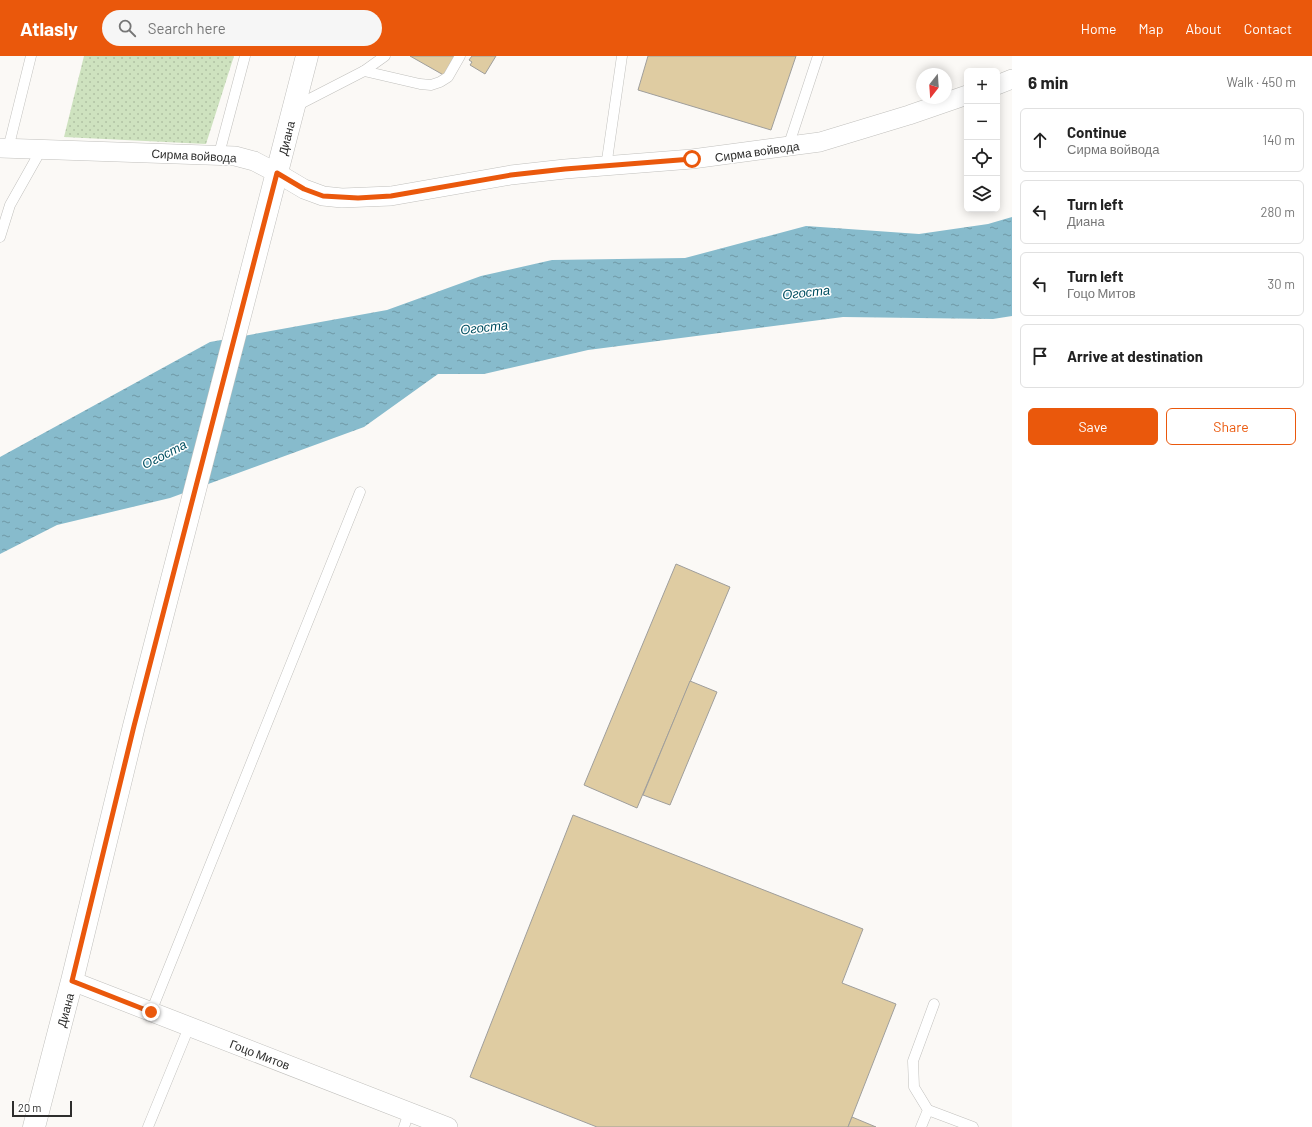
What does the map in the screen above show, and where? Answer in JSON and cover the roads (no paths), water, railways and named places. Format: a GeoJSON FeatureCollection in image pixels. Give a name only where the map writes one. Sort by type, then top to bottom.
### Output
{"type":"FeatureCollection","features":[{"type":"Feature","properties":{"kind":"main road","name":"Диана"},"geometry":{"type":"LineString","coordinates":[[34,1127],[72,981],[134,726],[307,56]]}},
{"type":"Feature","properties":{"kind":"street"},"geometry":{"type":"LineString","coordinates":[[1000,84],[1012,79]]}},
{"type":"Feature","properties":{"kind":"street","name":"Сирма войвода"},"geometry":{"type":"LineString","coordinates":[[4,149],[219,154],[235,156],[254,161],[304,189],[323,196],[358,198],[391,196],[511,175],[565,169],[606,167],[692,159],[820,142],[909,115],[964,96]]}},
{"type":"Feature","properties":{"kind":"street","name":"Гоцо Митов"},"geometry":{"type":"LineString","coordinates":[[72,981],[189,1027],[406,1119],[448,1127]]}},
{"type":"Feature","properties":{"kind":"lane"},"geometry":{"type":"LineString","coordinates":[[4,149],[31,56]]}},
{"type":"Feature","properties":{"kind":"lane"},"geometry":{"type":"LineString","coordinates":[[219,154],[245,56]]}},
{"type":"Feature","properties":{"kind":"lane"},"geometry":{"type":"LineString","coordinates":[[294,107],[364,71],[386,56]]}},
{"type":"Feature","properties":{"kind":"lane"},"geometry":{"type":"LineString","coordinates":[[364,71],[420,84],[431,85],[448,77],[460,56]]}},
{"type":"Feature","properties":{"kind":"lane"},"geometry":{"type":"LineString","coordinates":[[606,167],[622,56]]}},
{"type":"Feature","properties":{"kind":"lane"},"geometry":{"type":"LineString","coordinates":[[788,147],[818,56]]}},
{"type":"Feature","properties":{"kind":"lane"},"geometry":{"type":"LineString","coordinates":[[0,237],[10,205],[41,150]]}},
{"type":"Feature","properties":{"kind":"lane"},"geometry":{"type":"LineString","coordinates":[[151,1012],[360,492]]}},
{"type":"Feature","properties":{"kind":"lane"},"geometry":{"type":"LineString","coordinates":[[934,1004],[914,1061],[914,1087],[928,1110],[973,1127]]}},
{"type":"Feature","properties":{"kind":"lane"},"geometry":{"type":"LineString","coordinates":[[148,1127],[189,1027]]}},
{"type":"Feature","properties":{"kind":"lane"},"geometry":{"type":"LineString","coordinates":[[921,1127],[928,1110]]}},
{"type":"Feature","properties":{"kind":"water","name":"Огоста"},"geometry":{"type":"Polygon","coordinates":[[[1012,217],[1012,316],[993,319],[843,317],[588,350],[484,374],[438,374],[364,427],[170,498],[57,525],[0,554],[0,457],[210,342],[387,310],[481,276],[552,260],[685,258],[806,226],[919,234],[988,224],[1012,217]]]}}]}
